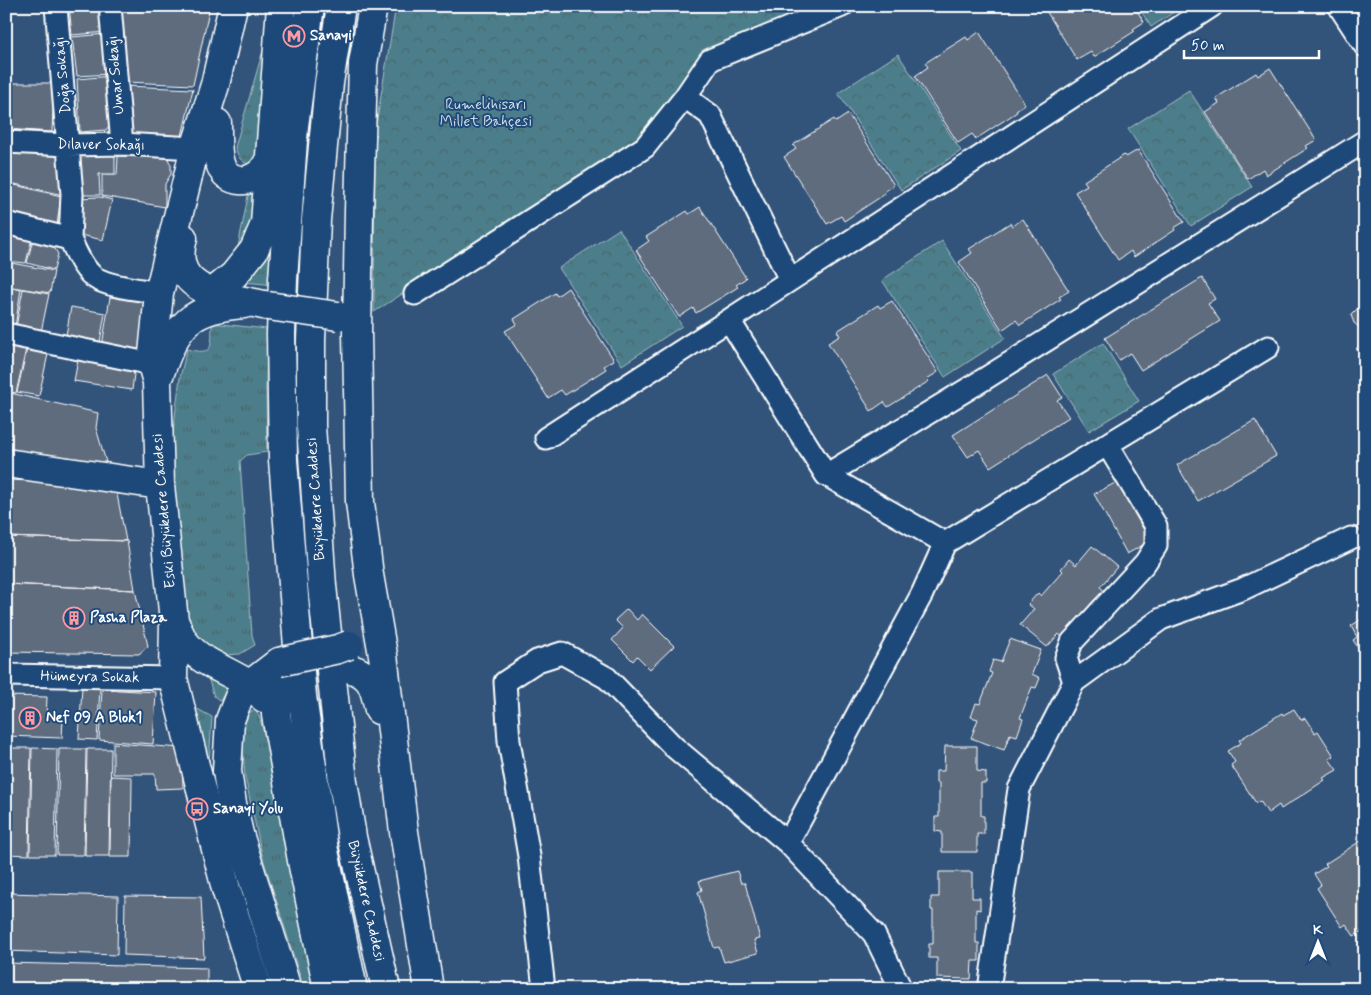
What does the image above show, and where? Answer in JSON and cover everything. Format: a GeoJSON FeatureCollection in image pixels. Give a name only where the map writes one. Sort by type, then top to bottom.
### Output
{"type":"FeatureCollection","features":[{"type":"Feature","properties":{"kind":"main road","name":"Eski Büyükdere Caddesi"},"geometry":{"type":"LineString","coordinates":[[233,6],[215,85],[195,148],[159,293],[155,373],[160,485],[174,621],[173,678],[226,889],[258,989]]}},
{"type":"Feature","properties":{"kind":"main road"},"geometry":{"type":"LineString","coordinates":[[242,6],[217,123],[181,244],[180,260],[184,273],[192,283],[212,293],[347,325]]}},
{"type":"Feature","properties":{"kind":"main road"},"geometry":{"type":"LineString","coordinates":[[155,373],[165,339],[173,324],[190,305],[212,293],[234,275],[254,250],[264,224],[281,6]]}},
{"type":"Feature","properties":{"kind":"main road","name":"Büyükdere Caddesi"},"geometry":{"type":"LineString","coordinates":[[310,6],[294,126],[282,279],[281,334],[284,460],[302,696],[324,851],[354,989]]}},
{"type":"Feature","properties":{"kind":"main road","name":"Büyükdere Caddesi"},"geometry":{"type":"LineString","coordinates":[[341,6],[327,99],[316,220],[311,340],[310,426],[322,586],[343,782],[352,836],[386,989]]}},
{"type":"Feature","properties":{"kind":"main road"},"geometry":{"type":"LineString","coordinates":[[373,6],[363,64],[347,325],[360,502],[382,655],[395,764]]}},
{"type":"Feature","properties":{"kind":"main road"},"geometry":{"type":"LineString","coordinates":[[217,123],[219,160],[225,172],[237,179],[249,180],[260,175],[269,160]]}},
{"type":"Feature","properties":{"kind":"main road"},"geometry":{"type":"LineString","coordinates":[[155,373],[179,329],[190,319],[211,309],[227,305],[268,306]]}},
{"type":"Feature","properties":{"kind":"main road"},"geometry":{"type":"LineString","coordinates":[[6,462],[160,485]]}},
{"type":"Feature","properties":{"kind":"main road"},"geometry":{"type":"LineString","coordinates":[[346,656],[358,639],[362,628],[369,600],[369,574]]}},
{"type":"Feature","properties":{"kind":"main road"},"geometry":{"type":"LineString","coordinates":[[174,621],[186,645],[207,662],[260,694],[276,715]]}},
{"type":"Feature","properties":{"kind":"main road"},"geometry":{"type":"LineString","coordinates":[[288,989],[232,804],[227,771],[230,720],[239,697],[249,686],[287,669],[338,650],[371,681],[376,692],[382,725],[391,742],[429,989]]}},
{"type":"Feature","properties":{"kind":"main road"},"geometry":{"type":"LineString","coordinates":[[221,669],[238,673],[287,669]]}},
{"type":"Feature","properties":{"kind":"main road"},"geometry":{"type":"LineString","coordinates":[[287,669],[276,694],[276,715],[303,866],[328,989]]}},
{"type":"Feature","properties":{"kind":"street","name":"Doğa Sokağı"},"geometry":{"type":"LineString","coordinates":[[56,6],[72,194],[70,239]]}},
{"type":"Feature","properties":{"kind":"street","name":"Umar Sokağı"},"geometry":{"type":"LineString","coordinates":[[110,6],[122,144]]}},
{"type":"Feature","properties":{"kind":"street"},"geometry":{"type":"LineString","coordinates":[[415,294],[644,147],[685,97],[710,60],[842,6]]}},
{"type":"Feature","properties":{"kind":"street"},"geometry":{"type":"LineString","coordinates":[[546,438],[1212,6]]}},
{"type":"Feature","properties":{"kind":"street"},"geometry":{"type":"LineString","coordinates":[[1339,6],[1365,46]]}},
{"type":"Feature","properties":{"kind":"street"},"geometry":{"type":"LineString","coordinates":[[685,97],[710,115],[790,280]]}},
{"type":"Feature","properties":{"kind":"street"},"geometry":{"type":"LineString","coordinates":[[826,474],[986,378],[1365,141]]}},
{"type":"Feature","properties":{"kind":"street","name":"Dilaver Sokağı"},"geometry":{"type":"LineString","coordinates":[[6,142],[68,145],[122,144],[195,148]]}},
{"type":"Feature","properties":{"kind":"street"},"geometry":{"type":"LineString","coordinates":[[6,223],[70,239],[88,272],[97,278],[159,293]]}},
{"type":"Feature","properties":{"kind":"street"},"geometry":{"type":"LineString","coordinates":[[729,320],[826,474],[945,543]]}},
{"type":"Feature","properties":{"kind":"street"},"geometry":{"type":"LineString","coordinates":[[6,334],[155,373]]}},
{"type":"Feature","properties":{"kind":"street"},"geometry":{"type":"LineString","coordinates":[[788,842],[922,594],[945,543],[1268,346]]}},
{"type":"Feature","properties":{"kind":"street"},"geometry":{"type":"LineString","coordinates":[[1074,682],[1066,658],[1072,642],[1145,563],[1156,546],[1156,526],[1107,444]]}},
{"type":"Feature","properties":{"kind":"street"},"geometry":{"type":"LineString","coordinates":[[988,989],[1019,789],[1074,682],[1161,619],[1243,589],[1351,538]]}},
{"type":"Feature","properties":{"kind":"street"},"geometry":{"type":"LineString","coordinates":[[544,989],[529,856],[509,741],[505,682],[537,661],[562,653],[607,678],[674,747],[788,842],[874,934],[901,989]]}},
{"type":"Feature","properties":{"kind":"street","name":"Hümeyra Sokak"},"geometry":{"type":"LineString","coordinates":[[6,675],[173,678]]}},
{"type":"Feature","properties":{"kind":"green space","name":"Rumelihisarı Millet Bahçesi"},"geometry":{"type":"Polygon","coordinates":[[[396,6],[827,6],[703,55],[641,141],[374,312],[375,131],[396,6]]]}},
{"type":"Feature","properties":{"kind":"green space"},"geometry":{"type":"Polygon","coordinates":[[[1138,6],[1183,6],[1151,27],[1138,6]]]}},
{"type":"Feature","properties":{"kind":"green space"},"geometry":{"type":"Polygon","coordinates":[[[268,33],[257,159],[249,164],[243,162],[235,147],[268,33]]]}},
{"type":"Feature","properties":{"kind":"green space"},"geometry":{"type":"Polygon","coordinates":[[[898,54],[961,151],[901,190],[838,93],[898,54]]]}},
{"type":"Feature","properties":{"kind":"green space"},"geometry":{"type":"Polygon","coordinates":[[[1189,90],[1252,187],[1191,226],[1128,129],[1189,90]]]}},
{"type":"Feature","properties":{"kind":"green space"},"geometry":{"type":"Polygon","coordinates":[[[263,189],[260,216],[236,257],[249,191],[263,189]]]}},
{"type":"Feature","properties":{"kind":"green space"},"geometry":{"type":"Polygon","coordinates":[[[619,229],[682,326],[622,365],[559,268],[619,229]]]}},
{"type":"Feature","properties":{"kind":"green space"},"geometry":{"type":"Polygon","coordinates":[[[272,238],[276,285],[243,282],[261,262],[272,238]]]}},
{"type":"Feature","properties":{"kind":"green space"},"geometry":{"type":"Polygon","coordinates":[[[942,241],[1005,338],[945,377],[882,280],[942,241]]]}},
{"type":"Feature","properties":{"kind":"green space"},"geometry":{"type":"Polygon","coordinates":[[[212,323],[267,329],[267,452],[247,455],[240,461],[252,635],[255,645],[240,654],[224,655],[210,649],[186,625],[175,559],[171,449],[180,377],[187,349],[203,351],[210,348],[212,323]]]}},
{"type":"Feature","properties":{"kind":"green space"},"geometry":{"type":"Polygon","coordinates":[[[1103,343],[1139,401],[1089,431],[1053,374],[1103,343]]]}},
{"type":"Feature","properties":{"kind":"green space"},"geometry":{"type":"Polygon","coordinates":[[[208,678],[229,686],[220,701],[214,696],[208,678]]]}},
{"type":"Feature","properties":{"kind":"green space"},"geometry":{"type":"Polygon","coordinates":[[[190,705],[212,717],[209,764],[190,705]]]}},
{"type":"Feature","properties":{"kind":"green space"},"geometry":{"type":"Polygon","coordinates":[[[254,709],[259,716],[267,743],[316,989],[304,989],[262,855],[245,777],[242,737],[243,724],[248,714],[254,709]]]}},
{"type":"Feature","properties":{"kind":"building"},"geometry":{"type":"Polygon","coordinates":[[[69,6],[104,6],[106,32],[72,35],[69,6]]]}},
{"type":"Feature","properties":{"kind":"building"},"geometry":{"type":"Polygon","coordinates":[[[116,6],[210,6],[193,85],[125,82],[116,6]]]}},
{"type":"Feature","properties":{"kind":"building"},"geometry":{"type":"Polygon","coordinates":[[[1043,6],[1134,6],[1144,22],[1133,29],[1135,31],[1094,57],[1091,52],[1077,60],[1043,6]]]}},
{"type":"Feature","properties":{"kind":"building"},"geometry":{"type":"Polygon","coordinates":[[[979,32],[1025,104],[1016,110],[1017,112],[976,139],[972,134],[958,143],[915,76],[928,67],[925,63],[966,37],[968,40],[979,32]]]}},
{"type":"Feature","properties":{"kind":"building"},"geometry":{"type":"Polygon","coordinates":[[[106,34],[110,74],[77,76],[72,37],[106,34]]]}},
{"type":"Feature","properties":{"kind":"building"},"geometry":{"type":"Polygon","coordinates":[[[1270,68],[1316,140],[1306,146],[1308,148],[1266,175],[1263,169],[1248,179],[1205,112],[1219,103],[1216,98],[1256,73],[1258,76],[1270,68]]]}},
{"type":"Feature","properties":{"kind":"building"},"geometry":{"type":"Polygon","coordinates":[[[111,76],[114,119],[106,130],[80,132],[77,79],[111,76]]]}},
{"type":"Feature","properties":{"kind":"building"},"geometry":{"type":"Polygon","coordinates":[[[6,83],[54,83],[52,132],[6,129],[6,83]]]}},
{"type":"Feature","properties":{"kind":"building"},"geometry":{"type":"Polygon","coordinates":[[[125,86],[193,89],[182,136],[130,135],[125,86]]]}},
{"type":"Feature","properties":{"kind":"building"},"geometry":{"type":"Polygon","coordinates":[[[848,114],[894,185],[884,192],[885,194],[844,221],[841,216],[827,224],[784,157],[796,149],[793,145],[834,119],[836,122],[848,114]]]}},
{"type":"Feature","properties":{"kind":"building"},"geometry":{"type":"Polygon","coordinates":[[[74,150],[115,151],[115,174],[99,174],[100,195],[77,195],[74,150]]]}},
{"type":"Feature","properties":{"kind":"building"},"geometry":{"type":"Polygon","coordinates":[[[1138,150],[1184,222],[1134,257],[1131,251],[1118,260],[1075,192],[1087,185],[1084,181],[1124,155],[1126,157],[1138,150]]]}},
{"type":"Feature","properties":{"kind":"building"},"geometry":{"type":"Polygon","coordinates":[[[6,152],[59,154],[63,195],[6,182],[6,152]]]}},
{"type":"Feature","properties":{"kind":"building"},"geometry":{"type":"Polygon","coordinates":[[[118,156],[167,157],[171,165],[171,174],[165,184],[165,207],[102,196],[102,175],[117,175],[118,156]]]}},
{"type":"Feature","properties":{"kind":"building"},"geometry":{"type":"Polygon","coordinates":[[[6,183],[61,196],[56,232],[6,218],[6,183]]]}},
{"type":"Feature","properties":{"kind":"building"},"geometry":{"type":"Polygon","coordinates":[[[100,197],[112,200],[103,240],[80,235],[77,198],[100,197]]]}},
{"type":"Feature","properties":{"kind":"building"},"geometry":{"type":"Polygon","coordinates":[[[700,207],[746,278],[736,285],[738,287],[696,313],[693,308],[679,317],[636,250],[649,241],[646,237],[687,211],[689,214],[700,207]]]}},
{"type":"Feature","properties":{"kind":"building"},"geometry":{"type":"Polygon","coordinates":[[[1023,219],[1069,291],[1059,297],[1061,299],[1020,325],[1016,320],[1002,330],[959,262],[972,253],[969,249],[1010,223],[1012,226],[1023,219]]]}},
{"type":"Feature","properties":{"kind":"building"},"geometry":{"type":"Polygon","coordinates":[[[6,231],[32,238],[26,263],[6,261],[6,231]]]}},
{"type":"Feature","properties":{"kind":"building"},"geometry":{"type":"Polygon","coordinates":[[[33,239],[52,244],[58,254],[54,270],[27,263],[33,239]]]}},
{"type":"Feature","properties":{"kind":"building"},"geometry":{"type":"Polygon","coordinates":[[[6,262],[54,271],[50,293],[6,286],[6,262]]]}},
{"type":"Feature","properties":{"kind":"building"},"geometry":{"type":"Polygon","coordinates":[[[1202,278],[1215,299],[1208,303],[1220,321],[1141,370],[1130,353],[1119,360],[1105,338],[1202,278]]]}},
{"type":"Feature","properties":{"kind":"building"},"geometry":{"type":"Polygon","coordinates":[[[6,286],[21,289],[15,327],[6,325],[6,286]]]}},
{"type":"Feature","properties":{"kind":"building"},"geometry":{"type":"Polygon","coordinates":[[[568,288],[614,360],[604,366],[606,369],[565,395],[561,390],[548,398],[505,331],[517,324],[514,319],[555,293],[557,296],[568,288]]]}},
{"type":"Feature","properties":{"kind":"building"},"geometry":{"type":"Polygon","coordinates":[[[23,289],[49,294],[41,332],[16,327],[23,289]]]}},
{"type":"Feature","properties":{"kind":"building"},"geometry":{"type":"Polygon","coordinates":[[[110,297],[149,303],[141,353],[102,346],[110,297]]]}},
{"type":"Feature","properties":{"kind":"building"},"geometry":{"type":"Polygon","coordinates":[[[892,301],[938,372],[927,379],[929,381],[888,407],[884,402],[871,411],[828,343],[840,336],[837,331],[878,305],[880,308],[892,301]]]}},
{"type":"Feature","properties":{"kind":"building"},"geometry":{"type":"Polygon","coordinates":[[[71,307],[105,313],[99,348],[65,341],[71,307]]]}},
{"type":"Feature","properties":{"kind":"building"},"geometry":{"type":"Polygon","coordinates":[[[1358,308],[1365,310],[1365,332],[1354,323],[1351,315],[1358,308]]]}},
{"type":"Feature","properties":{"kind":"building"},"geometry":{"type":"Polygon","coordinates":[[[1365,339],[1365,356],[1356,349],[1365,339]]]}},
{"type":"Feature","properties":{"kind":"building"},"geometry":{"type":"Polygon","coordinates":[[[6,344],[26,349],[16,393],[6,391],[6,344]]]}},
{"type":"Feature","properties":{"kind":"building"},"geometry":{"type":"Polygon","coordinates":[[[27,349],[48,354],[39,396],[17,392],[27,349]]]}},
{"type":"Feature","properties":{"kind":"building"},"geometry":{"type":"Polygon","coordinates":[[[78,360],[128,367],[134,374],[132,390],[74,381],[78,360]]]}},
{"type":"Feature","properties":{"kind":"building"},"geometry":{"type":"Polygon","coordinates":[[[1048,375],[1062,397],[1057,400],[1069,417],[990,467],[979,450],[968,457],[953,435],[1048,375]]]}},
{"type":"Feature","properties":{"kind":"building"},"geometry":{"type":"Polygon","coordinates":[[[6,392],[98,413],[96,428],[106,462],[98,470],[6,450],[6,392]]]}},
{"type":"Feature","properties":{"kind":"building"},"geometry":{"type":"Polygon","coordinates":[[[1255,420],[1276,456],[1198,501],[1177,465],[1255,420]]]}},
{"type":"Feature","properties":{"kind":"building"},"geometry":{"type":"Polygon","coordinates":[[[6,480],[115,484],[126,541],[6,537],[6,480]]]}},
{"type":"Feature","properties":{"kind":"building"},"geometry":{"type":"Polygon","coordinates":[[[1117,482],[1150,541],[1127,554],[1094,494],[1117,482]]]}},
{"type":"Feature","properties":{"kind":"building"},"geometry":{"type":"Polygon","coordinates":[[[6,537],[127,541],[135,590],[6,584],[6,537]]]}},
{"type":"Feature","properties":{"kind":"building"},"geometry":{"type":"Polygon","coordinates":[[[1092,546],[1117,567],[1100,587],[1106,592],[1099,600],[1096,598],[1074,623],[1076,625],[1064,639],[1059,634],[1047,647],[1020,625],[1034,609],[1028,604],[1038,593],[1041,596],[1063,571],[1061,569],[1069,559],[1076,565],[1092,546]]]}},
{"type":"Feature","properties":{"kind":"building","name":"Pasha Plaza"},"geometry":{"type":"Polygon","coordinates":[[[6,584],[135,590],[148,646],[139,654],[6,652],[6,584]]]}},
{"type":"Feature","properties":{"kind":"building"},"geometry":{"type":"Polygon","coordinates":[[[627,609],[637,620],[642,614],[674,646],[650,669],[637,656],[633,661],[612,640],[623,628],[615,620],[627,609]]]}},
{"type":"Feature","properties":{"kind":"building"},"geometry":{"type":"Polygon","coordinates":[[[1365,614],[1365,658],[1353,640],[1357,637],[1351,626],[1363,618],[1361,616],[1365,614]]]}},
{"type":"Feature","properties":{"kind":"building"},"geometry":{"type":"Polygon","coordinates":[[[1010,639],[1041,650],[1032,674],[1040,678],[1036,688],[1032,687],[1020,718],[1023,719],[1017,736],[1010,734],[1004,750],[971,738],[978,719],[971,717],[976,703],[980,704],[992,673],[989,672],[993,660],[1001,662],[1010,639]]]}},
{"type":"Feature","properties":{"kind":"building"},"geometry":{"type":"Polygon","coordinates":[[[82,687],[100,688],[97,740],[79,739],[82,687]]]}},
{"type":"Feature","properties":{"kind":"building"},"geometry":{"type":"Polygon","coordinates":[[[102,689],[156,692],[153,744],[99,740],[102,689]]]}},
{"type":"Feature","properties":{"kind":"building","name":"Nef 09 A Blok1"},"geometry":{"type":"Polygon","coordinates":[[[6,696],[47,697],[46,717],[63,719],[62,738],[6,736],[6,696]]]}},
{"type":"Feature","properties":{"kind":"building"},"geometry":{"type":"Polygon","coordinates":[[[1294,709],[1301,720],[1305,718],[1315,733],[1318,731],[1334,756],[1329,759],[1337,770],[1281,809],[1279,805],[1268,813],[1260,801],[1256,803],[1231,765],[1235,762],[1228,751],[1241,743],[1239,740],[1282,713],[1283,715],[1294,709]]]}},
{"type":"Feature","properties":{"kind":"building"},"geometry":{"type":"Polygon","coordinates":[[[113,743],[182,748],[183,788],[156,789],[155,774],[113,774],[113,743]]]}},
{"type":"Feature","properties":{"kind":"building"},"geometry":{"type":"Polygon","coordinates":[[[945,746],[977,746],[977,771],[986,772],[986,783],[981,783],[981,816],[984,816],[984,834],[977,834],[977,852],[942,852],[942,832],[935,831],[935,817],[939,817],[939,783],[936,783],[936,771],[944,771],[945,746]]]}},
{"type":"Feature","properties":{"kind":"building"},"geometry":{"type":"Polygon","coordinates":[[[6,748],[31,748],[29,855],[6,854],[6,748]]]}},
{"type":"Feature","properties":{"kind":"building"},"geometry":{"type":"Polygon","coordinates":[[[32,748],[57,749],[55,855],[30,855],[32,748]]]}},
{"type":"Feature","properties":{"kind":"building"},"geometry":{"type":"Polygon","coordinates":[[[59,749],[86,749],[84,855],[57,855],[59,749]]]}},
{"type":"Feature","properties":{"kind":"building"},"geometry":{"type":"Polygon","coordinates":[[[87,749],[111,749],[109,856],[85,856],[87,749]]]}},
{"type":"Feature","properties":{"kind":"building"},"geometry":{"type":"Polygon","coordinates":[[[111,776],[132,777],[131,857],[110,857],[111,776]]]}},
{"type":"Feature","properties":{"kind":"building"},"geometry":{"type":"Polygon","coordinates":[[[1365,838],[1365,929],[1354,936],[1346,924],[1342,927],[1317,888],[1321,885],[1314,874],[1327,866],[1325,864],[1365,838]]]}},
{"type":"Feature","properties":{"kind":"building"},"geometry":{"type":"Polygon","coordinates":[[[737,871],[741,883],[745,883],[760,939],[754,940],[758,953],[724,962],[719,947],[714,948],[698,892],[702,890],[699,881],[737,871]]]}},
{"type":"Feature","properties":{"kind":"building"},"geometry":{"type":"Polygon","coordinates":[[[939,872],[972,872],[972,898],[980,898],[980,910],[976,909],[976,943],[979,943],[979,961],[972,961],[971,979],[937,978],[937,958],[929,958],[929,944],[933,944],[931,897],[939,897],[939,872]]]}},
{"type":"Feature","properties":{"kind":"building"},"geometry":{"type":"Polygon","coordinates":[[[6,893],[118,896],[117,955],[6,951],[6,893]]]}},
{"type":"Feature","properties":{"kind":"building"},"geometry":{"type":"Polygon","coordinates":[[[125,896],[201,897],[204,958],[124,955],[125,896]]]}},
{"type":"Feature","properties":{"kind":"building"},"geometry":{"type":"Polygon","coordinates":[[[6,963],[207,968],[207,989],[6,989],[6,963]]]}},
{"type":"Feature","properties":{"kind":"place","name":"Sanayi"},"geometry":{"type":"Point","coordinates":[294,36]}},
{"type":"Feature","properties":{"kind":"place","name":"Pasha Plaza"},"geometry":{"type":"Point","coordinates":[74,618]}},
{"type":"Feature","properties":{"kind":"place","name":"Nef 09 A Blok1"},"geometry":{"type":"Point","coordinates":[30,718]}},
{"type":"Feature","properties":{"kind":"place","name":"Sanayi Yolu"},"geometry":{"type":"Point","coordinates":[197,809]}}]}
